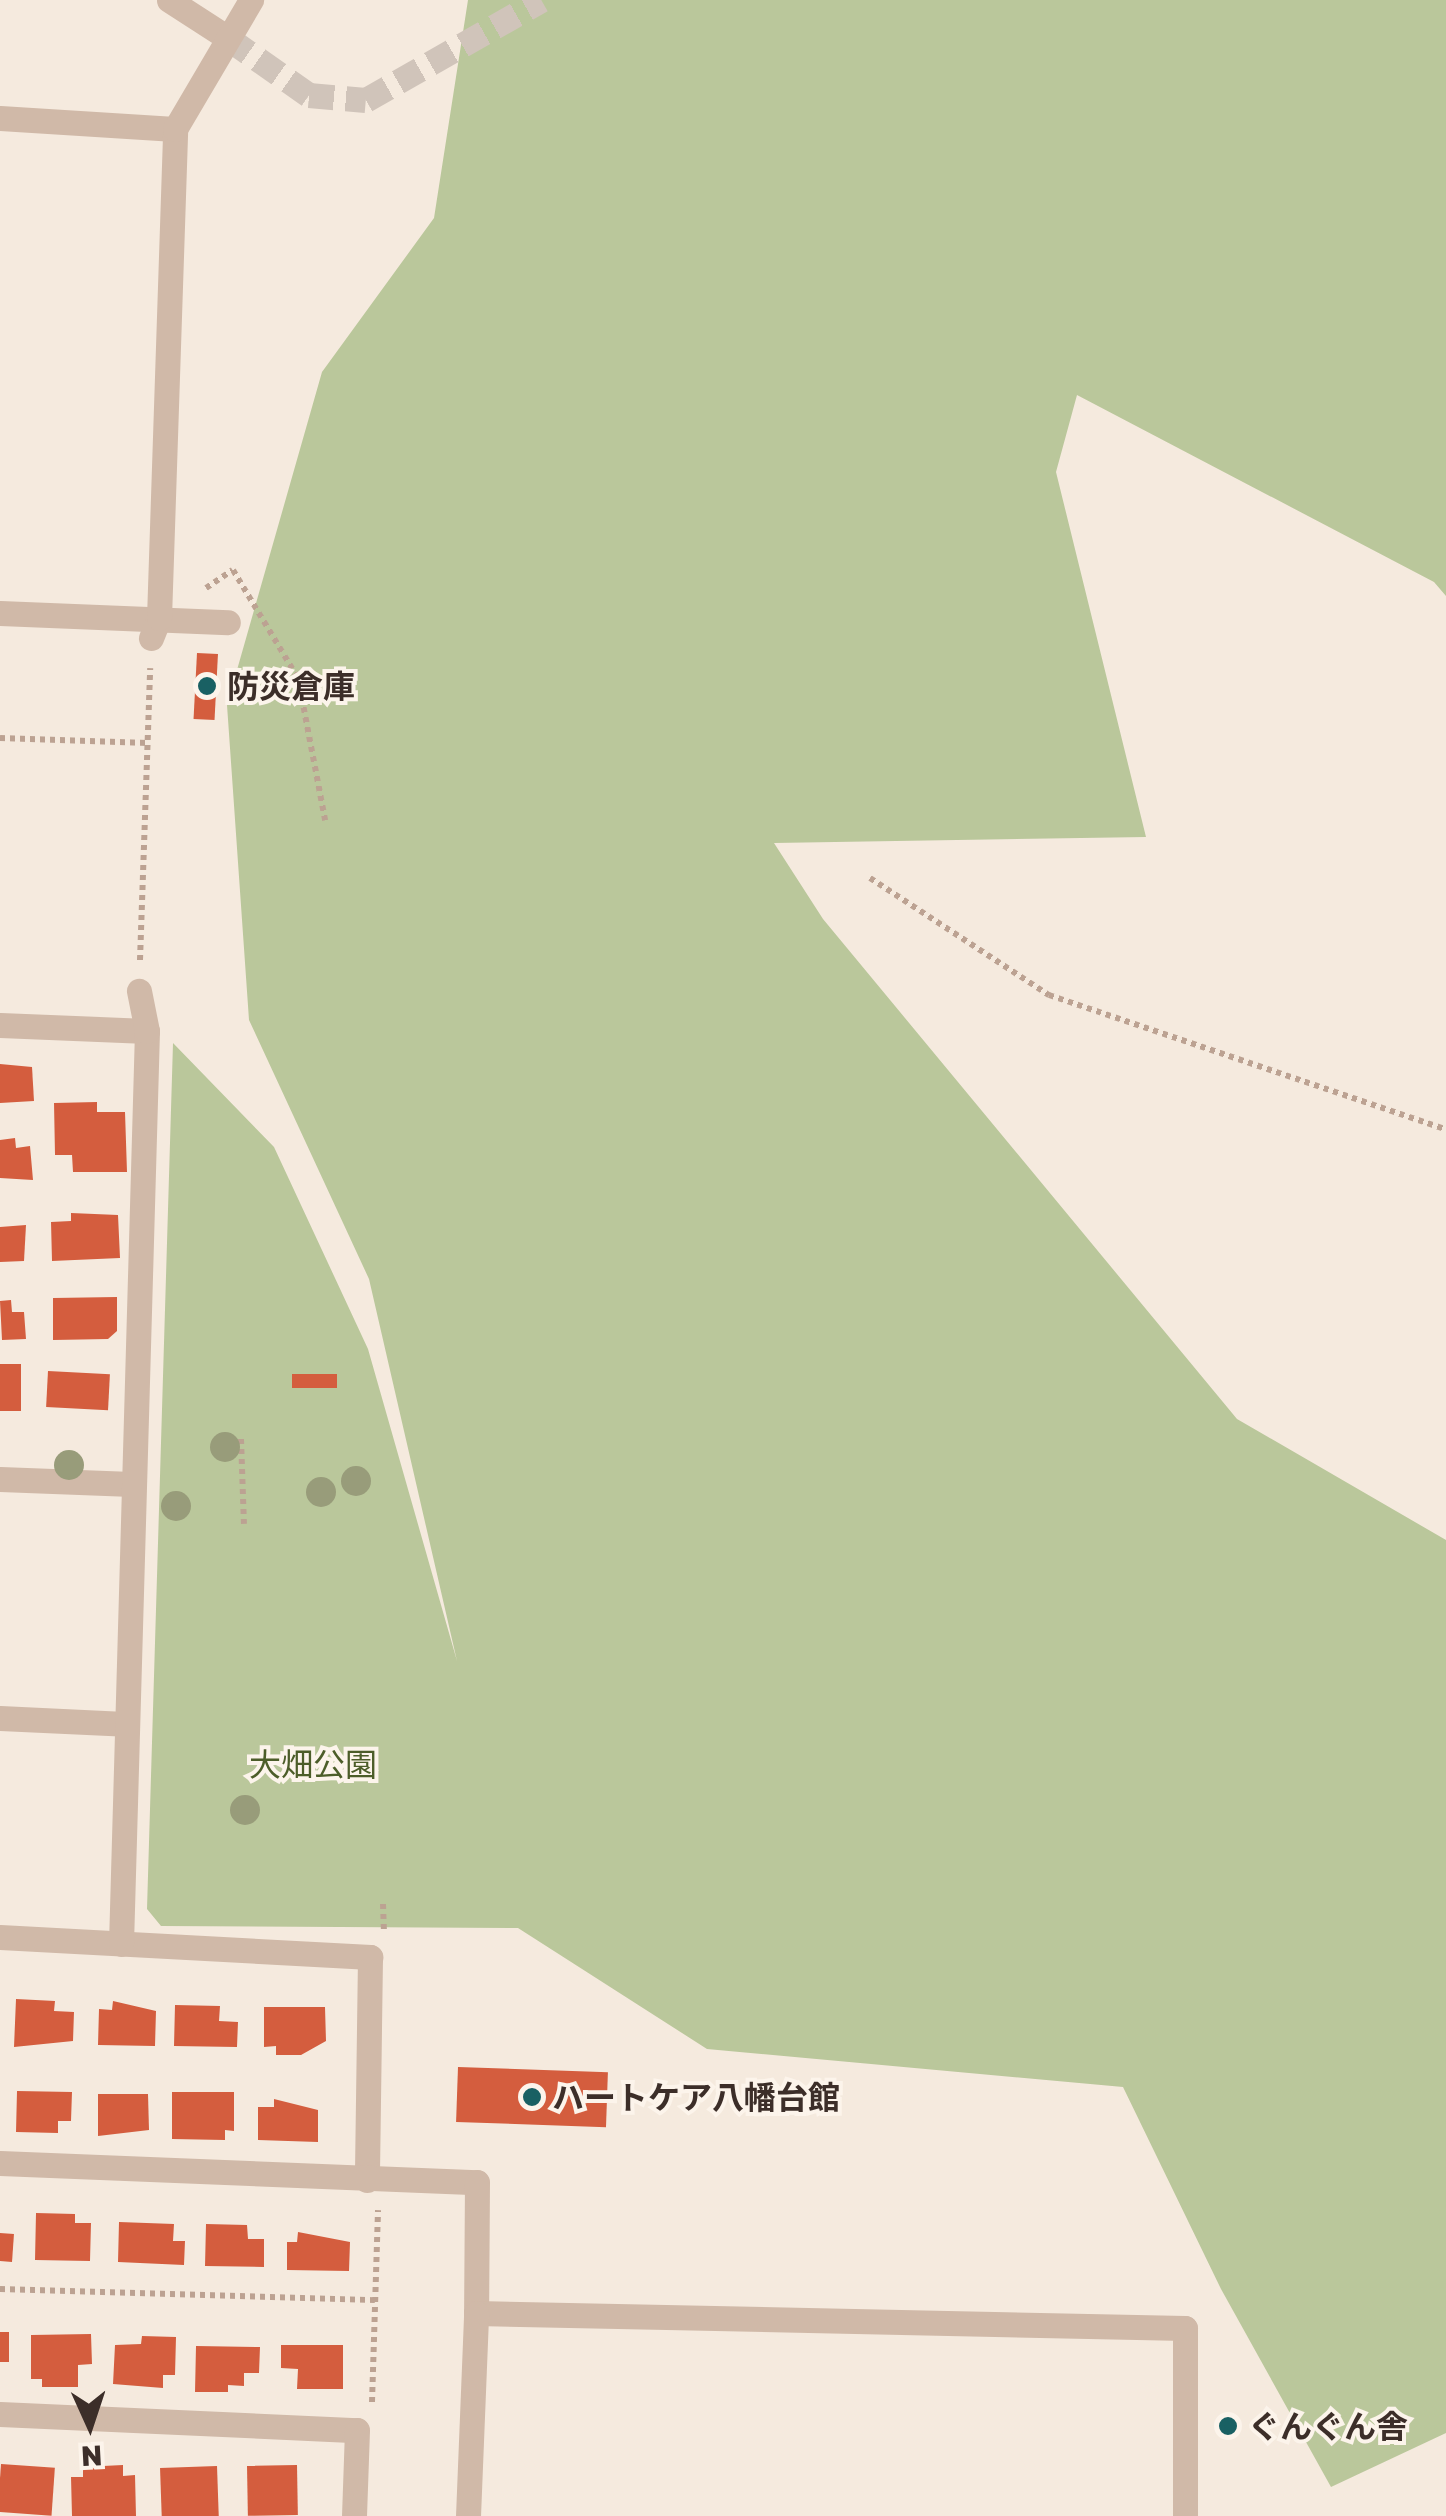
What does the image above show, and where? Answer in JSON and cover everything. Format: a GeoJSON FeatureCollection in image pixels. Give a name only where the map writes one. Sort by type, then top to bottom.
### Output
{"type":"FeatureCollection","features":[{"type":"Feature","properties":{"kind":"street"},"geometry":{"type":"LineString","coordinates":[[169,0],[228,38]]}},
{"type":"Feature","properties":{"kind":"street"},"geometry":{"type":"LineString","coordinates":[[155,628],[175,129],[252,0]]}},
{"type":"Feature","properties":{"kind":"street"},"geometry":{"type":"LineString","coordinates":[[0,118],[175,129]]}},
{"type":"Feature","properties":{"kind":"street"},"geometry":{"type":"LineString","coordinates":[[0,613],[155,628],[228,622]]}},
{"type":"Feature","properties":{"kind":"street"},"geometry":{"type":"LineString","coordinates":[[120,1944],[146,1031],[138,991]]}},
{"type":"Feature","properties":{"kind":"street"},"geometry":{"type":"LineString","coordinates":[[0,1025],[146,1031]]}},
{"type":"Feature","properties":{"kind":"street"},"geometry":{"type":"LineString","coordinates":[[0,1479],[132,1484]]}},
{"type":"Feature","properties":{"kind":"street"},"geometry":{"type":"LineString","coordinates":[[0,1718],[125,1724]]}},
{"type":"Feature","properties":{"kind":"street"},"geometry":{"type":"LineString","coordinates":[[0,1938],[370,1957],[373,2189]]}},
{"type":"Feature","properties":{"kind":"street"},"geometry":{"type":"LineString","coordinates":[[0,2163],[373,2189],[477,2182],[468,2516]]}},
{"type":"Feature","properties":{"kind":"street"},"geometry":{"type":"LineString","coordinates":[[476,2312],[1185,2328],[1185,2516]]}},
{"type":"Feature","properties":{"kind":"street"},"geometry":{"type":"LineString","coordinates":[[0,2414],[357,2430],[354,2516]]}},
{"type":"Feature","properties":{"kind":"path"},"geometry":{"type":"LineString","coordinates":[[138,991],[155,628],[234,570],[298,678],[325,820]]}},
{"type":"Feature","properties":{"kind":"path"},"geometry":{"type":"LineString","coordinates":[[0,738],[148,743]]}},
{"type":"Feature","properties":{"kind":"path"},"geometry":{"type":"LineString","coordinates":[[870,878],[1049,995],[1446,1129]]}},
{"type":"Feature","properties":{"kind":"path"},"geometry":{"type":"LineString","coordinates":[[241,1439],[244,1524]]}},
{"type":"Feature","properties":{"kind":"path"},"geometry":{"type":"LineString","coordinates":[[372,2412],[373,2189]]}},
{"type":"Feature","properties":{"kind":"path"},"geometry":{"type":"LineString","coordinates":[[0,2289],[375,2300]]}},
{"type":"Feature","properties":{"kind":"green space","name":"大畑公園"},"geometry":{"type":"Polygon","coordinates":[[[468,0],[1446,0],[1446,596],[1434,582],[1077,395],[1056,472],[1146,837],[774,843],[823,919],[1237,1419],[1446,1540],[1446,2433],[1331,2487],[1221,2289],[1123,2087],[707,2049],[518,1928],[161,1926],[147,1909],[173,1043],[274,1147],[368,1349],[457,1661],[369,1279],[249,1020],[227,705],[322,372],[434,218],[468,0]]]}},
{"type":"Feature","properties":{"kind":"building","name":"防災倉庫"},"geometry":{"type":"Polygon","coordinates":[[[197,653],[218,654],[215,720],[194,719],[197,653]]]}},
{"type":"Feature","properties":{"kind":"building"},"geometry":{"type":"Polygon","coordinates":[[[0,1064],[32,1067],[34,1101],[0,1103],[0,1064]]]}},
{"type":"Feature","properties":{"kind":"building"},"geometry":{"type":"Polygon","coordinates":[[[97,1102],[97,1112],[125,1112],[127,1172],[73,1172],[72,1155],[55,1155],[54,1103],[97,1102]]]}},
{"type":"Feature","properties":{"kind":"building"},"geometry":{"type":"Polygon","coordinates":[[[15,1138],[16,1148],[30,1146],[33,1180],[0,1178],[0,1140],[15,1138]]]}},
{"type":"Feature","properties":{"kind":"building"},"geometry":{"type":"Polygon","coordinates":[[[71,1213],[118,1215],[120,1258],[52,1261],[51,1222],[71,1221],[71,1213]]]}},
{"type":"Feature","properties":{"kind":"building"},"geometry":{"type":"Polygon","coordinates":[[[26,1225],[24,1261],[0,1262],[0,1227],[26,1225]]]}},
{"type":"Feature","properties":{"kind":"building"},"geometry":{"type":"Polygon","coordinates":[[[117,1297],[117,1331],[108,1339],[53,1340],[53,1298],[117,1297]]]}},
{"type":"Feature","properties":{"kind":"building"},"geometry":{"type":"Polygon","coordinates":[[[11,1300],[12,1312],[24,1312],[26,1339],[2,1340],[0,1301],[11,1300]]]}},
{"type":"Feature","properties":{"kind":"building"},"geometry":{"type":"Polygon","coordinates":[[[0,1364],[21,1364],[21,1411],[0,1411],[0,1364]]]}},
{"type":"Feature","properties":{"kind":"building"},"geometry":{"type":"Polygon","coordinates":[[[48,1371],[110,1374],[108,1410],[46,1407],[48,1371]]]}},
{"type":"Feature","properties":{"kind":"building"},"geometry":{"type":"Polygon","coordinates":[[[292,1374],[337,1374],[337,1388],[292,1388],[292,1374]]]}},
{"type":"Feature","properties":{"kind":"building"},"geometry":{"type":"Polygon","coordinates":[[[16,1999],[55,2001],[54,2011],[74,2012],[73,2041],[14,2047],[16,1999]]]}},
{"type":"Feature","properties":{"kind":"building"},"geometry":{"type":"Polygon","coordinates":[[[113,2001],[156,2011],[155,2046],[98,2045],[99,2009],[112,2010],[113,2001]]]}},
{"type":"Feature","properties":{"kind":"building"},"geometry":{"type":"Polygon","coordinates":[[[175,2005],[220,2006],[219,2021],[238,2022],[237,2047],[174,2046],[175,2005]]]}},
{"type":"Feature","properties":{"kind":"building"},"geometry":{"type":"Polygon","coordinates":[[[264,2007],[325,2007],[326,2041],[301,2055],[276,2055],[276,2046],[264,2047],[264,2007]]]}},
{"type":"Feature","properties":{"kind":"building","name":"ハートケア八幡台館"},"geometry":{"type":"Polygon","coordinates":[[[458,2067],[608,2072],[606,2127],[456,2122],[458,2067]]]}},
{"type":"Feature","properties":{"kind":"building"},"geometry":{"type":"Polygon","coordinates":[[[17,2091],[72,2092],[71,2121],[58,2121],[58,2133],[16,2132],[17,2091]]]}},
{"type":"Feature","properties":{"kind":"building"},"geometry":{"type":"Polygon","coordinates":[[[172,2092],[234,2092],[234,2131],[225,2130],[225,2140],[172,2139],[172,2092]]]}},
{"type":"Feature","properties":{"kind":"building"},"geometry":{"type":"Polygon","coordinates":[[[98,2094],[148,2094],[149,2130],[98,2136],[98,2094]]]}},
{"type":"Feature","properties":{"kind":"building"},"geometry":{"type":"Polygon","coordinates":[[[274,2099],[318,2110],[318,2142],[258,2140],[258,2107],[274,2107],[274,2099]]]}},
{"type":"Feature","properties":{"kind":"building"},"geometry":{"type":"Polygon","coordinates":[[[36,2213],[75,2214],[75,2223],[91,2223],[90,2261],[35,2260],[36,2213]]]}},
{"type":"Feature","properties":{"kind":"building"},"geometry":{"type":"Polygon","coordinates":[[[119,2222],[174,2224],[173,2241],[185,2241],[184,2265],[118,2262],[119,2222]]]}},
{"type":"Feature","properties":{"kind":"building"},"geometry":{"type":"Polygon","coordinates":[[[206,2224],[247,2225],[248,2239],[264,2239],[264,2267],[205,2266],[206,2224]]]}},
{"type":"Feature","properties":{"kind":"building"},"geometry":{"type":"Polygon","coordinates":[[[298,2232],[350,2242],[349,2271],[287,2270],[287,2242],[297,2242],[298,2232]]]}},
{"type":"Feature","properties":{"kind":"building"},"geometry":{"type":"Polygon","coordinates":[[[0,2233],[14,2234],[12,2262],[0,2261],[0,2233]]]}},
{"type":"Feature","properties":{"kind":"building"},"geometry":{"type":"Polygon","coordinates":[[[0,2332],[9,2332],[9,2362],[0,2362],[0,2332]]]}},
{"type":"Feature","properties":{"kind":"building"},"geometry":{"type":"Polygon","coordinates":[[[91,2334],[92,2364],[78,2365],[78,2387],[42,2387],[42,2379],[31,2379],[31,2335],[91,2334]]]}},
{"type":"Feature","properties":{"kind":"building"},"geometry":{"type":"Polygon","coordinates":[[[142,2336],[176,2337],[175,2375],[163,2375],[163,2388],[113,2384],[115,2345],[141,2344],[142,2336]]]}},
{"type":"Feature","properties":{"kind":"building"},"geometry":{"type":"Polygon","coordinates":[[[281,2345],[343,2345],[343,2389],[297,2389],[298,2369],[281,2368],[281,2345]]]}},
{"type":"Feature","properties":{"kind":"building"},"geometry":{"type":"Polygon","coordinates":[[[196,2346],[260,2347],[259,2373],[244,2373],[244,2386],[228,2385],[228,2392],[195,2392],[196,2346]]]}},
{"type":"Feature","properties":{"kind":"building"},"geometry":{"type":"Polygon","coordinates":[[[1,2464],[55,2468],[52,2516],[0,2512],[1,2464]]]}},
{"type":"Feature","properties":{"kind":"building"},"geometry":{"type":"Polygon","coordinates":[[[123,2465],[123,2476],[135,2475],[136,2516],[72,2516],[71,2477],[83,2477],[83,2467],[123,2465]]]}},
{"type":"Feature","properties":{"kind":"building"},"geometry":{"type":"Polygon","coordinates":[[[297,2465],[298,2515],[248,2516],[247,2466],[297,2465]]]}},
{"type":"Feature","properties":{"kind":"building"},"geometry":{"type":"Polygon","coordinates":[[[217,2466],[219,2516],[162,2516],[160,2468],[217,2466]]]}},
{"type":"Feature","properties":{"kind":"tunnel"},"geometry":{"type":"LineString","coordinates":[[228,38],[309,95],[366,100],[541,0]]}},
{"type":"Feature","properties":{"kind":"place","name":"防災倉庫"},"geometry":{"type":"Point","coordinates":[207,686]}},
{"type":"Feature","properties":{"kind":"place","name":"ハートケア八幡台館"},"geometry":{"type":"Point","coordinates":[532,2097]}},
{"type":"Feature","properties":{"kind":"place","name":"ぐんぐん舎"},"geometry":{"type":"Point","coordinates":[1228,2426]}}]}
